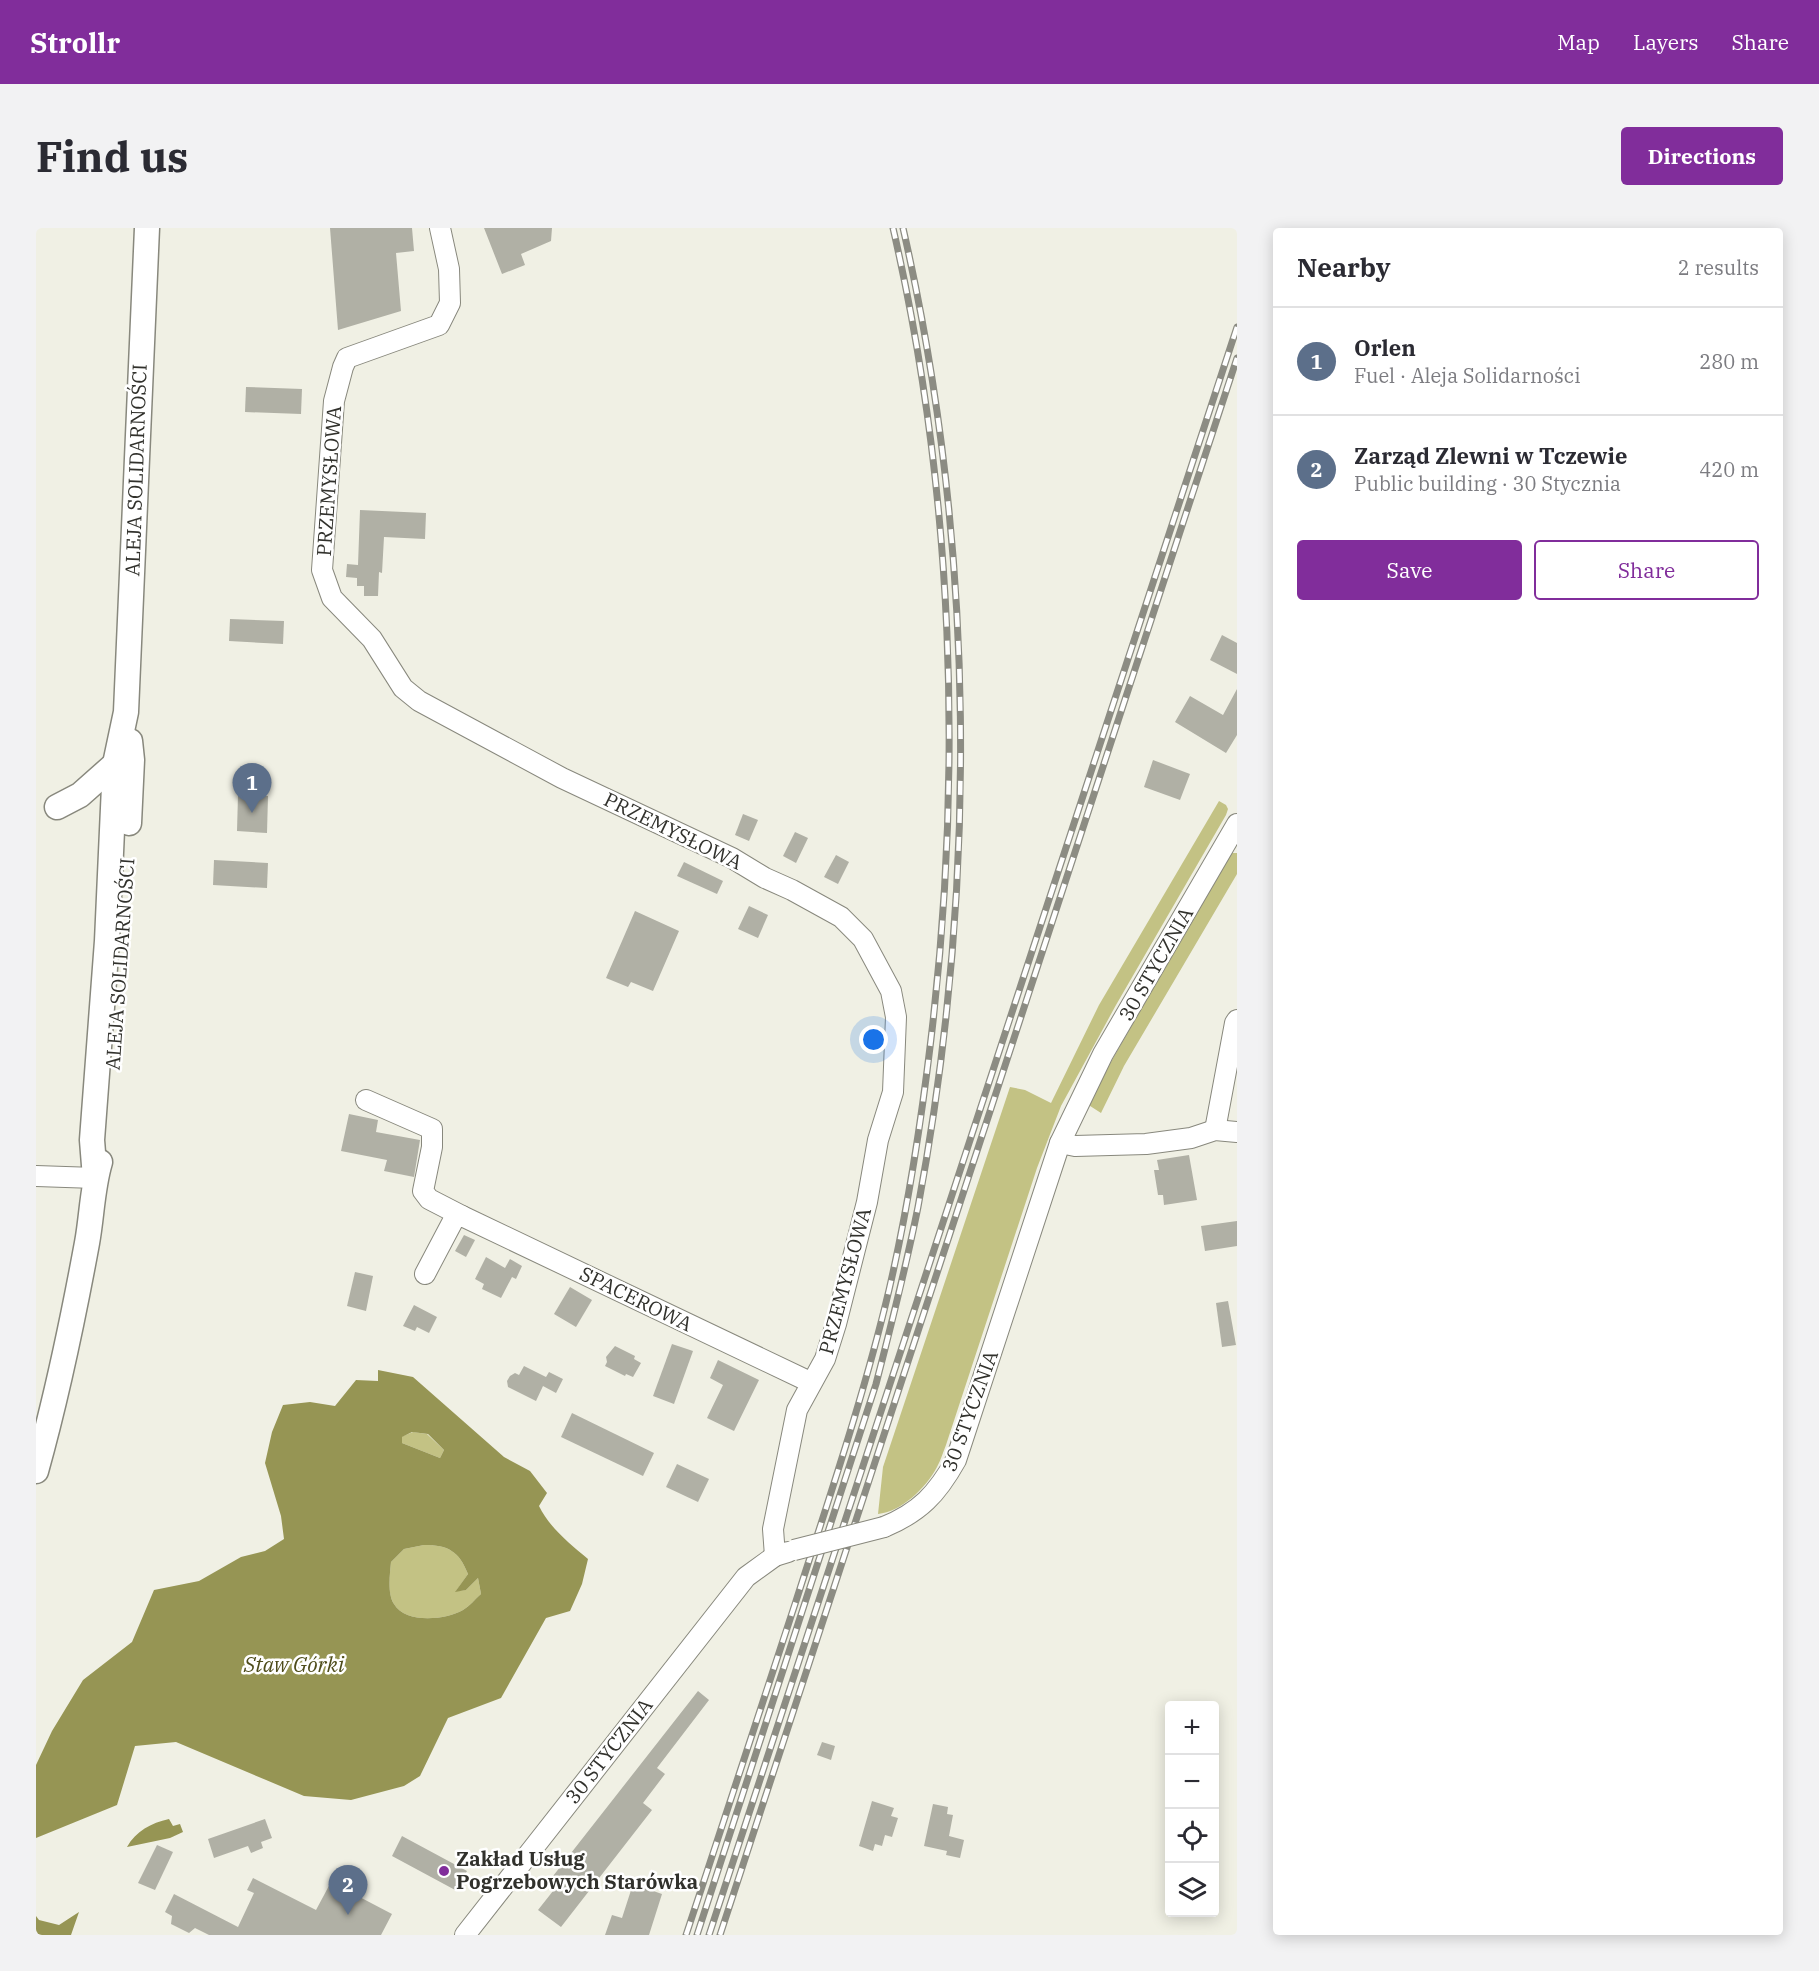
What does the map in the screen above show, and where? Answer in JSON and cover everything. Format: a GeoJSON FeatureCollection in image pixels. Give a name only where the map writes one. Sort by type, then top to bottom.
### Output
{"type":"FeatureCollection","features":[{"type":"Feature","properties":{"kind":"main road","name":"ALEJA SOLIDARNOŚCI"},"geometry":{"type":"LineString","coordinates":[[95,1178],[92,1140],[107,941],[115,764],[126,712],[147,228]]}},
{"type":"Feature","properties":{"kind":"main road","name":"ALEJA SOLIDARNOŚCI"},"geometry":{"type":"LineString","coordinates":[[36,1471],[66,1347],[87,1242],[95,1178],[106,1140],[113,1085],[123,948],[132,760],[126,712]]}},
{"type":"Feature","properties":{"kind":"main road"},"geometry":{"type":"LineString","coordinates":[[57,807],[80,795],[115,764]]}},
{"type":"Feature","properties":{"kind":"street","name":"PRZEMYSŁOWA"},"geometry":{"type":"LineString","coordinates":[[440,228],[449,269],[450,303],[438,325],[347,358],[343,367],[334,401],[322,570],[332,598],[372,639],[403,688],[419,701],[562,778],[732,858],[765,878],[841,917],[863,939],[891,991],[896,1017],[893,1092],[878,1140],[867,1202],[836,1324],[825,1359],[810,1382],[797,1410],[772,1529],[775,1556]]}},
{"type":"Feature","properties":{"kind":"street","name":"30 STYCZNIA"},"geometry":{"type":"LineString","coordinates":[[465,1935],[746,1577],[775,1556],[884,1527],[922,1506],[942,1483],[956,1460],[1060,1143],[1103,1054],[1237,824]]}},
{"type":"Feature","properties":{"kind":"street"},"geometry":{"type":"LineString","coordinates":[[1215,1130],[1237,1020]]}},
{"type":"Feature","properties":{"kind":"street","name":"SPACEROWA"},"geometry":{"type":"LineString","coordinates":[[366,1100],[432,1129],[432,1147],[423,1191],[429,1199],[810,1382]]}},
{"type":"Feature","properties":{"kind":"street"},"geometry":{"type":"LineString","coordinates":[[1060,1143],[1076,1146],[1146,1144],[1191,1138],[1215,1130],[1237,1132]]}},
{"type":"Feature","properties":{"kind":"street"},"geometry":{"type":"LineString","coordinates":[[36,1176],[95,1178]]}},
{"type":"Feature","properties":{"kind":"street"},"geometry":{"type":"LineString","coordinates":[[425,1274],[454,1219],[462,1216]]}},
{"type":"Feature","properties":{"kind":"shaded area"},"geometry":{"type":"Polygon","coordinates":[[[1219,801],[1228,809],[1226,815],[1116,1005],[1061,1106],[1037,1168],[938,1464],[920,1491],[912,1498],[895,1509],[878,1514],[883,1467],[1010,1087],[1025,1090],[1051,1103],[1099,1005],[1219,801]]]}},
{"type":"Feature","properties":{"kind":"shaded area"},"geometry":{"type":"Polygon","coordinates":[[[1230,853],[1237,853],[1237,874],[1124,1066],[1101,1113],[1087,1104],[1230,853]]]}},
{"type":"Feature","properties":{"kind":"shaded area"},"geometry":{"type":"Polygon","coordinates":[[[413,1432],[427,1434],[444,1450],[440,1458],[402,1443],[401,1437],[413,1432]]]}},
{"type":"Feature","properties":{"kind":"shaded area"},"geometry":{"type":"Polygon","coordinates":[[[424,1545],[446,1548],[461,1560],[468,1574],[456,1591],[466,1590],[478,1578],[481,1594],[468,1607],[447,1616],[426,1618],[407,1615],[394,1604],[390,1589],[391,1562],[404,1549],[424,1545]]]}},
{"type":"Feature","properties":{"kind":"water","name":"Staw Górki"},"geometry":{"type":"Polygon","coordinates":[[[378,1370],[413,1377],[504,1457],[530,1471],[547,1493],[539,1506],[543,1514],[560,1534],[588,1559],[582,1584],[570,1611],[546,1618],[501,1698],[448,1718],[420,1776],[404,1786],[351,1800],[304,1796],[176,1742],[135,1746],[117,1805],[36,1838],[36,1765],[52,1731],[83,1680],[132,1642],[154,1590],[199,1581],[241,1557],[265,1551],[284,1539],[281,1516],[265,1463],[272,1432],[283,1405],[310,1402],[335,1406],[356,1380],[378,1381],[378,1370]],[[412,1432],[402,1437],[402,1443],[440,1458],[444,1450],[428,1434],[412,1432]],[[424,1545],[404,1549],[391,1562],[390,1589],[394,1604],[407,1615],[426,1618],[447,1616],[468,1607],[481,1594],[478,1578],[466,1590],[455,1592],[468,1574],[465,1566],[452,1551],[440,1546],[424,1545]]]}},
{"type":"Feature","properties":{"kind":"water"},"geometry":{"type":"Polygon","coordinates":[[[169,1819],[173,1826],[180,1824],[183,1832],[170,1838],[127,1847],[145,1828],[169,1819]]]}},
{"type":"Feature","properties":{"kind":"water"},"geometry":{"type":"Polygon","coordinates":[[[79,1912],[71,1935],[36,1935],[36,1916],[39,1920],[59,1925],[79,1912]]]}},
{"type":"Feature","properties":{"kind":"building"},"geometry":{"type":"Polygon","coordinates":[[[330,228],[412,228],[414,251],[396,253],[401,311],[338,330],[330,228]]]}},
{"type":"Feature","properties":{"kind":"building"},"geometry":{"type":"Polygon","coordinates":[[[484,228],[552,228],[551,241],[521,254],[525,265],[502,274],[484,228]]]}},
{"type":"Feature","properties":{"kind":"building"},"geometry":{"type":"Polygon","coordinates":[[[246,387],[302,389],[301,414],[245,412],[246,387]]]}},
{"type":"Feature","properties":{"kind":"building"},"geometry":{"type":"Polygon","coordinates":[[[360,510],[426,513],[425,539],[384,537],[378,596],[364,596],[364,586],[357,586],[357,578],[346,577],[347,564],[358,565],[360,510]]]}},
{"type":"Feature","properties":{"kind":"building"},"geometry":{"type":"Polygon","coordinates":[[[230,619],[284,621],[283,644],[229,641],[230,619]]]}},
{"type":"Feature","properties":{"kind":"building"},"geometry":{"type":"Polygon","coordinates":[[[1222,635],[1237,643],[1237,674],[1210,660],[1222,635]]]}},
{"type":"Feature","properties":{"kind":"building"},"geometry":{"type":"Polygon","coordinates":[[[1237,689],[1237,735],[1226,753],[1175,722],[1190,696],[1223,715],[1237,689]]]}},
{"type":"Feature","properties":{"kind":"building"},"geometry":{"type":"Polygon","coordinates":[[[1153,760],[1190,774],[1180,800],[1144,787],[1153,760]]]}},
{"type":"Feature","properties":{"kind":"building"},"geometry":{"type":"Polygon","coordinates":[[[238,795],[268,796],[267,833],[237,831],[238,795]]]}},
{"type":"Feature","properties":{"kind":"building"},"geometry":{"type":"Polygon","coordinates":[[[743,814],[758,820],[749,841],[735,835],[743,814]]]}},
{"type":"Feature","properties":{"kind":"building"},"geometry":{"type":"Polygon","coordinates":[[[795,832],[808,838],[796,863],[783,856],[795,832]]]}},
{"type":"Feature","properties":{"kind":"building"},"geometry":{"type":"Polygon","coordinates":[[[836,855],[849,862],[838,884],[824,877],[836,855]]]}},
{"type":"Feature","properties":{"kind":"building"},"geometry":{"type":"Polygon","coordinates":[[[214,860],[268,863],[267,888],[213,885],[214,860]]]}},
{"type":"Feature","properties":{"kind":"building"},"geometry":{"type":"Polygon","coordinates":[[[684,862],[723,881],[717,894],[677,876],[684,862]]]}},
{"type":"Feature","properties":{"kind":"building"},"geometry":{"type":"Polygon","coordinates":[[[749,906],[768,915],[758,938],[738,929],[749,906]]]}},
{"type":"Feature","properties":{"kind":"building"},"geometry":{"type":"Polygon","coordinates":[[[635,911],[679,931],[653,991],[631,982],[628,987],[606,978],[635,911]]]}},
{"type":"Feature","properties":{"kind":"building"},"geometry":{"type":"Polygon","coordinates":[[[349,1114],[378,1120],[376,1132],[420,1140],[414,1177],[384,1171],[387,1160],[341,1151],[349,1114]]]}},
{"type":"Feature","properties":{"kind":"building"},"geometry":{"type":"Polygon","coordinates":[[[1189,1155],[1197,1200],[1164,1205],[1163,1195],[1158,1195],[1154,1170],[1159,1170],[1157,1160],[1189,1155]]]}},
{"type":"Feature","properties":{"kind":"building"},"geometry":{"type":"Polygon","coordinates":[[[1237,1221],[1237,1246],[1205,1251],[1201,1226],[1237,1221]]]}},
{"type":"Feature","properties":{"kind":"building"},"geometry":{"type":"Polygon","coordinates":[[[464,1235],[475,1240],[466,1257],[455,1251],[464,1235]]]}},
{"type":"Feature","properties":{"kind":"building"},"geometry":{"type":"Polygon","coordinates":[[[486,1257],[505,1268],[510,1259],[522,1266],[516,1279],[512,1277],[501,1298],[482,1289],[484,1284],[475,1279],[486,1257]]]}},
{"type":"Feature","properties":{"kind":"building"},"geometry":{"type":"Polygon","coordinates":[[[355,1272],[373,1276],[366,1311],[347,1306],[355,1272]]]}},
{"type":"Feature","properties":{"kind":"building"},"geometry":{"type":"Polygon","coordinates":[[[570,1287],[592,1300],[576,1327],[554,1314],[570,1287]]]}},
{"type":"Feature","properties":{"kind":"building"},"geometry":{"type":"Polygon","coordinates":[[[1228,1301],[1236,1345],[1222,1347],[1216,1303],[1228,1301]]]}},
{"type":"Feature","properties":{"kind":"building"},"geometry":{"type":"Polygon","coordinates":[[[414,1305],[437,1317],[429,1333],[417,1327],[415,1331],[403,1326],[414,1305]]]}},
{"type":"Feature","properties":{"kind":"building"},"geometry":{"type":"Polygon","coordinates":[[[672,1344],[693,1351],[674,1404],[653,1396],[672,1344]]]}},
{"type":"Feature","properties":{"kind":"building"},"geometry":{"type":"Polygon","coordinates":[[[615,1346],[635,1356],[634,1359],[641,1363],[633,1377],[626,1374],[625,1376],[605,1366],[606,1357],[615,1346]]]}},
{"type":"Feature","properties":{"kind":"building"},"geometry":{"type":"Polygon","coordinates":[[[718,1360],[759,1380],[734,1431],[707,1418],[723,1385],[710,1378],[718,1360]]]}},
{"type":"Feature","properties":{"kind":"building"},"geometry":{"type":"Polygon","coordinates":[[[524,1366],[546,1377],[549,1372],[563,1379],[556,1393],[543,1386],[536,1401],[508,1387],[507,1381],[510,1376],[515,1373],[519,1375],[524,1366]]]}},
{"type":"Feature","properties":{"kind":"building"},"geometry":{"type":"Polygon","coordinates":[[[572,1413],[654,1453],[643,1476],[561,1437],[572,1413]]]}},
{"type":"Feature","properties":{"kind":"building"},"geometry":{"type":"Polygon","coordinates":[[[677,1464],[709,1479],[698,1502],[666,1487],[677,1464]]]}},
{"type":"Feature","properties":{"kind":"building"},"geometry":{"type":"Polygon","coordinates":[[[698,1691],[709,1700],[657,1768],[665,1774],[643,1803],[652,1810],[561,1927],[538,1910],[553,1891],[546,1885],[698,1691]]]}},
{"type":"Feature","properties":{"kind":"building"},"geometry":{"type":"Polygon","coordinates":[[[822,1742],[835,1746],[831,1760],[817,1755],[822,1742]]]}},
{"type":"Feature","properties":{"kind":"building"},"geometry":{"type":"Polygon","coordinates":[[[872,1801],[894,1808],[891,1816],[898,1818],[892,1837],[885,1835],[882,1846],[875,1844],[873,1851],[859,1846],[872,1801]]]}},
{"type":"Feature","properties":{"kind":"building"},"geometry":{"type":"Polygon","coordinates":[[[933,1804],[948,1807],[947,1814],[953,1815],[949,1836],[964,1840],[960,1858],[946,1855],[947,1851],[924,1846],[933,1804]]]}},
{"type":"Feature","properties":{"kind":"building"},"geometry":{"type":"Polygon","coordinates":[[[265,1819],[272,1838],[261,1842],[263,1848],[251,1853],[248,1846],[214,1858],[208,1839],[265,1819]]]}},
{"type":"Feature","properties":{"kind":"building"},"geometry":{"type":"Polygon","coordinates":[[[402,1836],[467,1871],[464,1876],[468,1883],[460,1884],[457,1891],[392,1856],[402,1836]]]}},
{"type":"Feature","properties":{"kind":"building"},"geometry":{"type":"Polygon","coordinates":[[[157,1845],[173,1852],[155,1890],[138,1883],[157,1845]]]}},
{"type":"Feature","properties":{"kind":"building"},"geometry":{"type":"Polygon","coordinates":[[[253,1878],[316,1910],[331,1882],[392,1914],[381,1935],[209,1935],[195,1928],[189,1933],[171,1924],[172,1916],[165,1912],[174,1894],[238,1927],[254,1893],[247,1890],[253,1878]]]}},
{"type":"Feature","properties":{"kind":"building"},"geometry":{"type":"Polygon","coordinates":[[[633,1884],[662,1894],[649,1935],[605,1935],[612,1915],[622,1918],[633,1884]]]}},
{"type":"Feature","properties":{"kind":"railway"},"geometry":{"type":"LineString","coordinates":[[686,1935],[846,1447],[869,1369],[889,1290],[908,1197],[931,1039],[941,938],[947,836],[949,734],[947,632],[940,530],[929,429],[913,328],[893,228]]}},
{"type":"Feature","properties":{"kind":"railway"},"geometry":{"type":"LineString","coordinates":[[697,1935],[876,1384],[918,1207],[938,1086],[951,963],[959,840],[960,716],[956,593],[945,470],[927,348],[903,228]]}},
{"type":"Feature","properties":{"kind":"railway"},"geometry":{"type":"LineString","coordinates":[[709,1935],[1237,327]]}},
{"type":"Feature","properties":{"kind":"railway"},"geometry":{"type":"LineString","coordinates":[[720,1935],[1237,358]]}},
{"type":"Feature","properties":{"kind":"place","name":"Orlen"},"geometry":{"type":"Point","coordinates":[252,813]}},
{"type":"Feature","properties":{"kind":"place","name":"Zakład Usług Pogrzebowych Starówka"},"geometry":{"type":"Point","coordinates":[444,1871]}},
{"type":"Feature","properties":{"kind":"place","name":"Zarząd Zlewni w Tczewie"},"geometry":{"type":"Point","coordinates":[348,1915]}}]}
